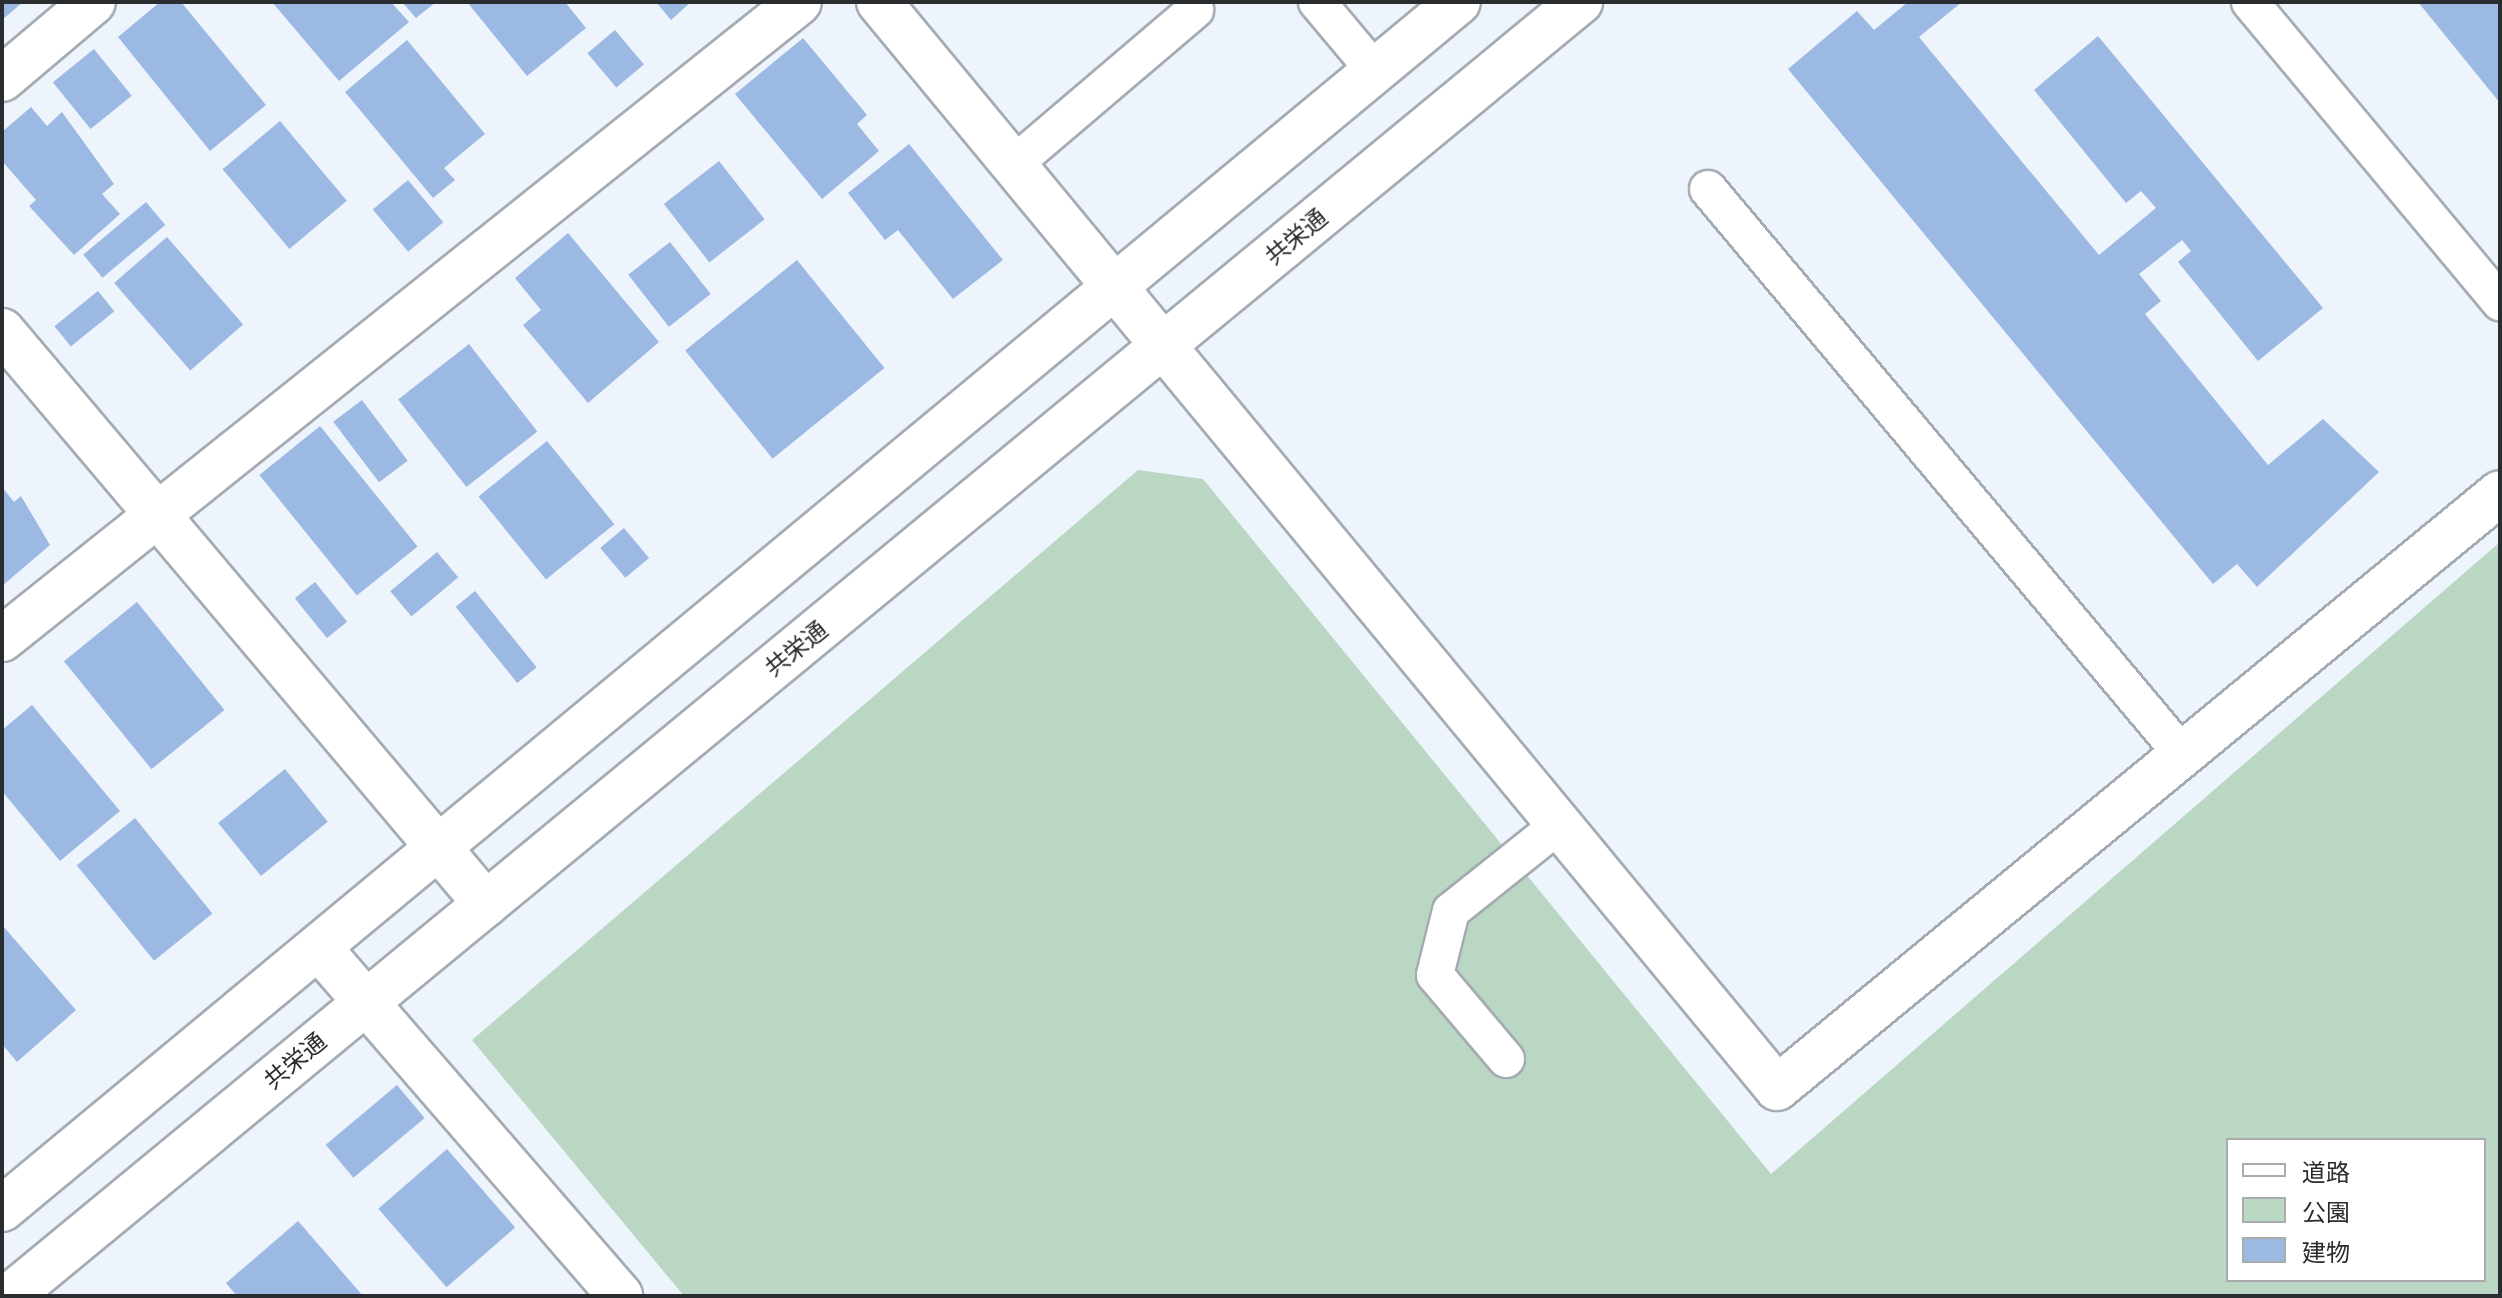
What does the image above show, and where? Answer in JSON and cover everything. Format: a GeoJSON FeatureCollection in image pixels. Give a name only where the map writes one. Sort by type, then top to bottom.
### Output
{"type":"FeatureCollection","features":[{"type":"Feature","properties":{"kind":"street"},"geometry":{"type":"LineString","coordinates":[[2,79],[93,2]]}},
{"type":"Feature","properties":{"kind":"street"},"geometry":{"type":"LineString","coordinates":[[2,639],[799,2]]}},
{"type":"Feature","properties":{"kind":"street"},"geometry":{"type":"LineString","coordinates":[[879,2],[1166,345],[1777,1088],[2500,493]]}},
{"type":"Feature","properties":{"kind":"street"},"geometry":{"type":"LineString","coordinates":[[2,1209],[1458,2]]}},
{"type":"Feature","properties":{"kind":"street","name":"共栄通"},"geometry":{"type":"LineString","coordinates":[[10,1296],[1580,2]]}},
{"type":"Feature","properties":{"kind":"street"},"geometry":{"type":"LineString","coordinates":[[2,331],[155,516],[486,904]]}},
{"type":"Feature","properties":{"kind":"street"},"geometry":{"type":"LineString","coordinates":[[319,948],[620,1296]]}},
{"type":"Feature","properties":{"kind":"lane"},"geometry":{"type":"LineString","coordinates":[[1317,2],[1374,70]]}},
{"type":"Feature","properties":{"kind":"lane"},"geometry":{"type":"LineString","coordinates":[[2250,2],[2500,302]]}},
{"type":"Feature","properties":{"kind":"lane"},"geometry":{"type":"LineString","coordinates":[[1014,164],[1195,10]]}},
{"type":"Feature","properties":{"kind":"lane"},"geometry":{"type":"LineString","coordinates":[[1708,189],[2183,755]]}},
{"type":"Feature","properties":{"kind":"lane"},"geometry":{"type":"LineString","coordinates":[[1506,1059],[1435,975],[1451,911],[1560,824]]}},
{"type":"Feature","properties":{"kind":"green space"},"geometry":{"type":"Polygon","coordinates":[[[1138,470],[1203,479],[1771,1174],[2500,542],[2500,1296],[684,1296],[472,1040],[1138,470]]]}},
{"type":"Feature","properties":{"kind":"building"},"geometry":{"type":"Polygon","coordinates":[[[2,2],[23,2],[2,20],[2,2]]]}},
{"type":"Feature","properties":{"kind":"building"},"geometry":{"type":"Polygon","coordinates":[[[160,2],[181,2],[266,105],[210,151],[118,37],[160,2]]]}},
{"type":"Feature","properties":{"kind":"building"},"geometry":{"type":"Polygon","coordinates":[[[272,2],[391,2],[409,22],[339,81],[272,2]]]}},
{"type":"Feature","properties":{"kind":"building"},"geometry":{"type":"Polygon","coordinates":[[[402,2],[436,2],[416,18],[402,2]]]}},
{"type":"Feature","properties":{"kind":"building"},"geometry":{"type":"Polygon","coordinates":[[[467,2],[565,2],[586,28],[527,76],[467,2]]]}},
{"type":"Feature","properties":{"kind":"building"},"geometry":{"type":"Polygon","coordinates":[[[656,2],[691,2],[671,20],[656,2]]]}},
{"type":"Feature","properties":{"kind":"building"},"geometry":{"type":"Polygon","coordinates":[[[1908,2],[1962,2],[1919,37],[2099,255],[2156,208],[2141,191],[2126,203],[2034,90],[2098,36],[2323,308],[2258,361],[2178,262],[2191,251],[2182,240],[2139,274],[2161,301],[2145,314],[2268,465],[2323,419],[2379,472],[2257,587],[2237,564],[2213,584],[1788,69],[1857,11],[1874,30],[1908,2]]]}},
{"type":"Feature","properties":{"kind":"building"},"geometry":{"type":"Polygon","coordinates":[[[2418,2],[2500,2],[2500,103],[2418,2]]]}},
{"type":"Feature","properties":{"kind":"building"},"geometry":{"type":"Polygon","coordinates":[[[615,30],[644,64],[616,88],[587,53],[615,30]]]}},
{"type":"Feature","properties":{"kind":"building"},"geometry":{"type":"Polygon","coordinates":[[[803,38],[867,115],[857,124],[879,151],[822,199],[735,94],[803,38]]]}},
{"type":"Feature","properties":{"kind":"building"},"geometry":{"type":"Polygon","coordinates":[[[407,40],[485,134],[444,168],[455,180],[433,198],[345,92],[407,40]]]}},
{"type":"Feature","properties":{"kind":"building"},"geometry":{"type":"Polygon","coordinates":[[[94,49],[132,96],[91,129],[53,82],[94,49]]]}},
{"type":"Feature","properties":{"kind":"building"},"geometry":{"type":"Polygon","coordinates":[[[31,107],[47,126],[62,112],[114,184],[102,194],[120,214],[74,255],[29,206],[36,200],[2,161],[2,132],[31,107]]]}},
{"type":"Feature","properties":{"kind":"building"},"geometry":{"type":"Polygon","coordinates":[[[280,121],[347,201],[289,249],[223,169],[280,121]]]}},
{"type":"Feature","properties":{"kind":"building"},"geometry":{"type":"Polygon","coordinates":[[[909,144],[1003,260],[953,299],[898,230],[885,240],[848,193],[909,144]]]}},
{"type":"Feature","properties":{"kind":"building"},"geometry":{"type":"Polygon","coordinates":[[[719,161],[765,219],[709,262],[664,204],[719,161]]]}},
{"type":"Feature","properties":{"kind":"building"},"geometry":{"type":"Polygon","coordinates":[[[408,180],[443,222],[408,252],[373,210],[408,180]]]}},
{"type":"Feature","properties":{"kind":"building"},"geometry":{"type":"Polygon","coordinates":[[[146,202],[165,225],[102,278],[83,255],[146,202]]]}},
{"type":"Feature","properties":{"kind":"building"},"geometry":{"type":"Polygon","coordinates":[[[568,233],[659,342],[588,403],[523,325],[541,310],[515,278],[568,233]]]}},
{"type":"Feature","properties":{"kind":"building"},"geometry":{"type":"Polygon","coordinates":[[[167,237],[243,325],[190,370],[114,283],[167,237]]]}},
{"type":"Feature","properties":{"kind":"building"},"geometry":{"type":"Polygon","coordinates":[[[670,242],[711,294],[669,327],[628,275],[670,242]]]}},
{"type":"Feature","properties":{"kind":"building"},"geometry":{"type":"Polygon","coordinates":[[[797,260],[884,368],[773,459],[685,351],[797,260]]]}},
{"type":"Feature","properties":{"kind":"building"},"geometry":{"type":"Polygon","coordinates":[[[98,291],[114,311],[71,346],[54,326],[98,291]]]}},
{"type":"Feature","properties":{"kind":"building"},"geometry":{"type":"Polygon","coordinates":[[[469,344],[537,431],[466,487],[398,399],[469,344]]]}},
{"type":"Feature","properties":{"kind":"building"},"geometry":{"type":"Polygon","coordinates":[[[362,400],[408,461],[379,482],[333,422],[362,400]]]}},
{"type":"Feature","properties":{"kind":"building"},"geometry":{"type":"Polygon","coordinates":[[[320,426],[418,546],[357,596],[259,475],[320,426]]]}},
{"type":"Feature","properties":{"kind":"building"},"geometry":{"type":"Polygon","coordinates":[[[547,441],[614,524],[546,580],[479,496],[547,441]]]}},
{"type":"Feature","properties":{"kind":"building"},"geometry":{"type":"Polygon","coordinates":[[[2,487],[14,502],[21,496],[50,545],[2,586],[2,487]]]}},
{"type":"Feature","properties":{"kind":"building"},"geometry":{"type":"Polygon","coordinates":[[[624,528],[649,558],[625,578],[600,548],[624,528]]]}},
{"type":"Feature","properties":{"kind":"building"},"geometry":{"type":"Polygon","coordinates":[[[437,552],[458,577],[411,616],[390,591],[437,552]]]}},
{"type":"Feature","properties":{"kind":"building"},"geometry":{"type":"Polygon","coordinates":[[[315,582],[347,622],[327,638],[295,598],[315,582]]]}},
{"type":"Feature","properties":{"kind":"building"},"geometry":{"type":"Polygon","coordinates":[[[475,591],[537,667],[517,683],[456,607],[475,591]]]}},
{"type":"Feature","properties":{"kind":"building"},"geometry":{"type":"Polygon","coordinates":[[[137,602],[224,710],[151,769],[64,661],[137,602]]]}},
{"type":"Feature","properties":{"kind":"building"},"geometry":{"type":"Polygon","coordinates":[[[32,705],[120,811],[60,861],[2,791],[2,730],[32,705]]]}},
{"type":"Feature","properties":{"kind":"building"},"geometry":{"type":"Polygon","coordinates":[[[285,769],[328,822],[261,876],[218,823],[285,769]]]}},
{"type":"Feature","properties":{"kind":"building"},"geometry":{"type":"Polygon","coordinates":[[[135,818],[212,914],[154,961],[77,865],[135,818]]]}},
{"type":"Feature","properties":{"kind":"building"},"geometry":{"type":"Polygon","coordinates":[[[2,925],[76,1010],[17,1062],[2,1044],[2,925]]]}},
{"type":"Feature","properties":{"kind":"building"},"geometry":{"type":"Polygon","coordinates":[[[397,1085],[425,1118],[353,1178],[326,1145],[397,1085]]]}},
{"type":"Feature","properties":{"kind":"building"},"geometry":{"type":"Polygon","coordinates":[[[447,1149],[515,1227],[447,1287],[378,1209],[447,1149]]]}},
{"type":"Feature","properties":{"kind":"building"},"geometry":{"type":"Polygon","coordinates":[[[298,1221],[363,1296],[237,1296],[226,1283],[298,1221]]]}}]}
